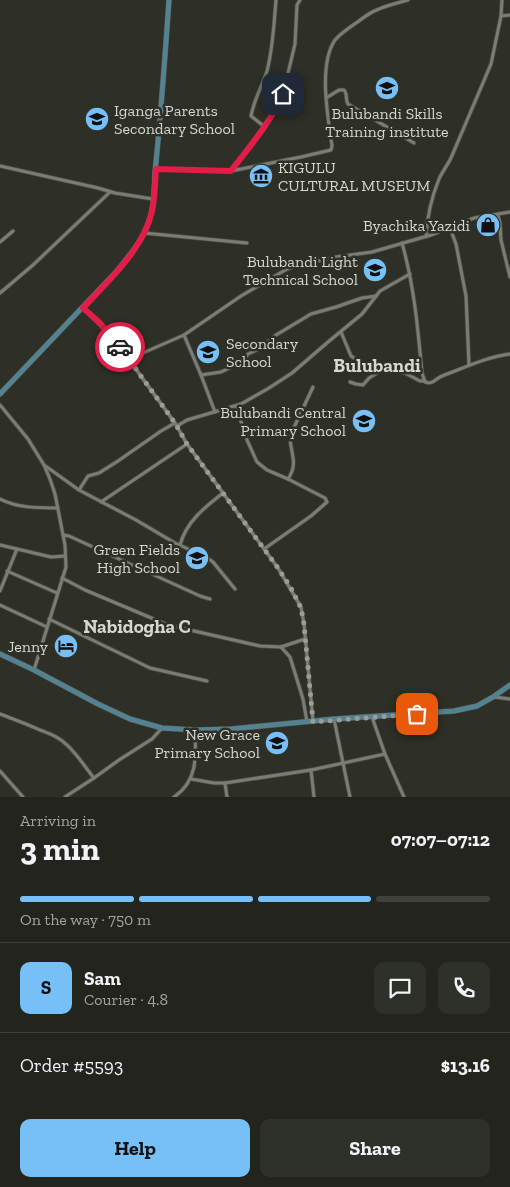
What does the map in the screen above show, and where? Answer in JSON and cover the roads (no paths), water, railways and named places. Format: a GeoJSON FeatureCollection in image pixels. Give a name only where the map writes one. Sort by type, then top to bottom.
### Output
{"type":"FeatureCollection","features":[{"type":"Feature","properties":{"kind":"street"},"geometry":{"type":"LineString","coordinates":[[0,394],[116,272],[133,252],[149,222],[156,169],[169,0]]}},
{"type":"Feature","properties":{"kind":"street"},"geometry":{"type":"LineString","coordinates":[[265,127],[251,116],[253,105],[267,70],[274,31],[276,0]]}},
{"type":"Feature","properties":{"kind":"street"},"geometry":{"type":"LineString","coordinates":[[231,171],[265,127],[283,94],[295,44],[300,0]]}},
{"type":"Feature","properties":{"kind":"street"},"geometry":{"type":"LineString","coordinates":[[156,169],[231,171],[301,158],[331,150],[325,87],[327,63],[332,47],[342,33],[367,15],[378,9],[408,0]]}},
{"type":"Feature","properties":{"kind":"street"},"geometry":{"type":"LineString","coordinates":[[426,237],[426,228],[440,177],[451,158],[491,64],[501,16],[502,0]]}},
{"type":"Feature","properties":{"kind":"street"},"geometry":{"type":"LineString","coordinates":[[501,16],[510,15]]}},
{"type":"Feature","properties":{"kind":"street"},"geometry":{"type":"LineString","coordinates":[[326,99],[339,90],[344,90],[348,104],[414,143]]}},
{"type":"Feature","properties":{"kind":"street"},"geometry":{"type":"LineString","coordinates":[[0,166],[110,192],[153,198]]}},
{"type":"Feature","properties":{"kind":"street"},"geometry":{"type":"LineString","coordinates":[[0,293],[33,265],[110,192]]}},
{"type":"Feature","properties":{"kind":"street"},"geometry":{"type":"LineString","coordinates":[[130,359],[184,336],[241,296],[287,269],[336,257],[372,252],[426,237],[474,218],[510,212]]}},
{"type":"Feature","properties":{"kind":"street"},"geometry":{"type":"LineString","coordinates":[[493,215],[498,216],[500,223],[501,240],[510,277]]}},
{"type":"Feature","properties":{"kind":"street"},"geometry":{"type":"LineString","coordinates":[[450,228],[456,244],[466,296],[469,366]]}},
{"type":"Feature","properties":{"kind":"street"},"geometry":{"type":"LineString","coordinates":[[0,242],[13,231]]}},
{"type":"Feature","properties":{"kind":"street"},"geometry":{"type":"LineString","coordinates":[[144,233],[247,243]]}},
{"type":"Feature","properties":{"kind":"street"},"geometry":{"type":"LineString","coordinates":[[402,243],[410,274],[422,373],[425,382]]}},
{"type":"Feature","properties":{"kind":"street"},"geometry":{"type":"LineString","coordinates":[[79,490],[88,476],[118,461],[161,431],[187,420],[236,406],[270,388],[292,373],[362,314],[376,296],[410,274]]}},
{"type":"Feature","properties":{"kind":"street"},"geometry":{"type":"LineString","coordinates":[[201,375],[221,372],[236,365],[244,360],[248,354],[311,314],[362,298],[376,296]]}},
{"type":"Feature","properties":{"kind":"street"},"geometry":{"type":"LineString","coordinates":[[83,308],[114,339],[130,359],[187,444],[291,588],[301,608],[304,624],[310,722]]}},
{"type":"Feature","properties":{"kind":"street"},"geometry":{"type":"LineString","coordinates":[[340,332],[351,356],[369,366],[382,370],[405,372],[428,383],[435,382],[439,378],[469,366],[510,354]]}},
{"type":"Feature","properties":{"kind":"street"},"geometry":{"type":"LineString","coordinates":[[184,336],[215,412]]}},
{"type":"Feature","properties":{"kind":"street"},"geometry":{"type":"LineString","coordinates":[[350,382],[363,385],[369,378],[382,370]]}},
{"type":"Feature","properties":{"kind":"street"},"geometry":{"type":"LineString","coordinates":[[288,479],[294,464],[290,436],[313,387]]}},
{"type":"Feature","properties":{"kind":"street"},"geometry":{"type":"LineString","coordinates":[[0,405],[28,439],[44,465],[56,494],[66,556],[66,567],[56,593],[34,670]]}},
{"type":"Feature","properties":{"kind":"street"},"geometry":{"type":"LineString","coordinates":[[236,406],[256,462],[267,470],[325,498],[327,502],[311,516],[264,549]]}},
{"type":"Feature","properties":{"kind":"street"},"geometry":{"type":"LineString","coordinates":[[101,502],[187,444]]}},
{"type":"Feature","properties":{"kind":"street"},"geometry":{"type":"LineString","coordinates":[[44,465],[79,490],[213,562],[235,589]]}},
{"type":"Feature","properties":{"kind":"street"},"geometry":{"type":"LineString","coordinates":[[180,545],[193,520],[223,493]]}},
{"type":"Feature","properties":{"kind":"street"},"geometry":{"type":"LineString","coordinates":[[0,499],[27,507],[58,508]]}},
{"type":"Feature","properties":{"kind":"street"},"geometry":{"type":"LineString","coordinates":[[63,535],[69,536],[200,596],[210,598]]}},
{"type":"Feature","properties":{"kind":"street"},"geometry":{"type":"LineString","coordinates":[[0,545],[51,557],[66,556]]}},
{"type":"Feature","properties":{"kind":"street"},"geometry":{"type":"LineString","coordinates":[[0,591],[17,548]]}},
{"type":"Feature","properties":{"kind":"street"},"geometry":{"type":"LineString","coordinates":[[7,571],[56,593]]}},
{"type":"Feature","properties":{"kind":"street"},"geometry":{"type":"LineString","coordinates":[[62,578],[85,590],[168,625],[260,646],[281,647],[305,640]]}},
{"type":"Feature","properties":{"kind":"street"},"geometry":{"type":"LineString","coordinates":[[0,605],[47,626]]}},
{"type":"Feature","properties":{"kind":"street"},"geometry":{"type":"LineString","coordinates":[[49,619],[150,668],[207,681]]}},
{"type":"Feature","properties":{"kind":"street"},"geometry":{"type":"LineString","coordinates":[[281,647],[290,657],[310,722]]}},
{"type":"Feature","properties":{"kind":"street"},"geometry":{"type":"LineString","coordinates":[[0,654],[112,711],[138,722],[162,728],[230,730],[334,719],[454,711],[477,706],[510,685]]}},
{"type":"Feature","properties":{"kind":"street"},"geometry":{"type":"LineString","coordinates":[[493,697],[510,700]]}},
{"type":"Feature","properties":{"kind":"street"},"geometry":{"type":"LineString","coordinates":[[0,714],[31,725],[60,739],[76,755],[94,778]]}},
{"type":"Feature","properties":{"kind":"street"},"geometry":{"type":"LineString","coordinates":[[372,717],[385,754],[404,797]]}},
{"type":"Feature","properties":{"kind":"street"},"geometry":{"type":"LineString","coordinates":[[334,719],[350,797]]}},
{"type":"Feature","properties":{"kind":"street"},"geometry":{"type":"LineString","coordinates":[[65,797],[152,739],[162,728]]}},
{"type":"Feature","properties":{"kind":"street"},"geometry":{"type":"LineString","coordinates":[[174,797],[186,787],[191,779],[194,765],[195,730]]}},
{"type":"Feature","properties":{"kind":"street"},"geometry":{"type":"LineString","coordinates":[[191,779],[225,783],[311,770],[385,754]]}},
{"type":"Feature","properties":{"kind":"street"},"geometry":{"type":"LineString","coordinates":[[311,770],[314,797]]}},
{"type":"Feature","properties":{"kind":"street"},"geometry":{"type":"LineString","coordinates":[[0,771],[23,797]]}},
{"type":"Feature","properties":{"kind":"street"},"geometry":{"type":"LineString","coordinates":[[225,783],[227,797]]}},
{"type":"Feature","properties":{"kind":"place","name":"Bulubandi Skills Training institute"},"geometry":{"type":"Point","coordinates":[387,88]}},
{"type":"Feature","properties":{"kind":"place","name":"Iganga Parents Secondary School"},"geometry":{"type":"Point","coordinates":[97,119]}},
{"type":"Feature","properties":{"kind":"place","name":"KIGULU CULTURAL MUSEUM"},"geometry":{"type":"Point","coordinates":[261,176]}},
{"type":"Feature","properties":{"kind":"place","name":"Byachika Yazidi"},"geometry":{"type":"Point","coordinates":[488,225]}},
{"type":"Feature","properties":{"kind":"place","name":"Bulubandi Light Technical School"},"geometry":{"type":"Point","coordinates":[375,270]}},
{"type":"Feature","properties":{"kind":"place","name":"Secondary School"},"geometry":{"type":"Point","coordinates":[208,352]}},
{"type":"Feature","properties":{"kind":"place","name":"Bulubandi Central Primary School"},"geometry":{"type":"Point","coordinates":[364,421]}},
{"type":"Feature","properties":{"kind":"place","name":"Green Fields High School"},"geometry":{"type":"Point","coordinates":[197,558]}},
{"type":"Feature","properties":{"kind":"place","name":"Jenny"},"geometry":{"type":"Point","coordinates":[66,646]}},
{"type":"Feature","properties":{"kind":"place","name":"New Grace Primary School"},"geometry":{"type":"Point","coordinates":[277,743]}},
{"type":"Feature","properties":{"kind":"district","name":"Bulubandi"},"geometry":{"type":"Point","coordinates":[377,365]}},
{"type":"Feature","properties":{"kind":"district","name":"Nabidogha C"},"geometry":{"type":"Point","coordinates":[137,626]}}]}
